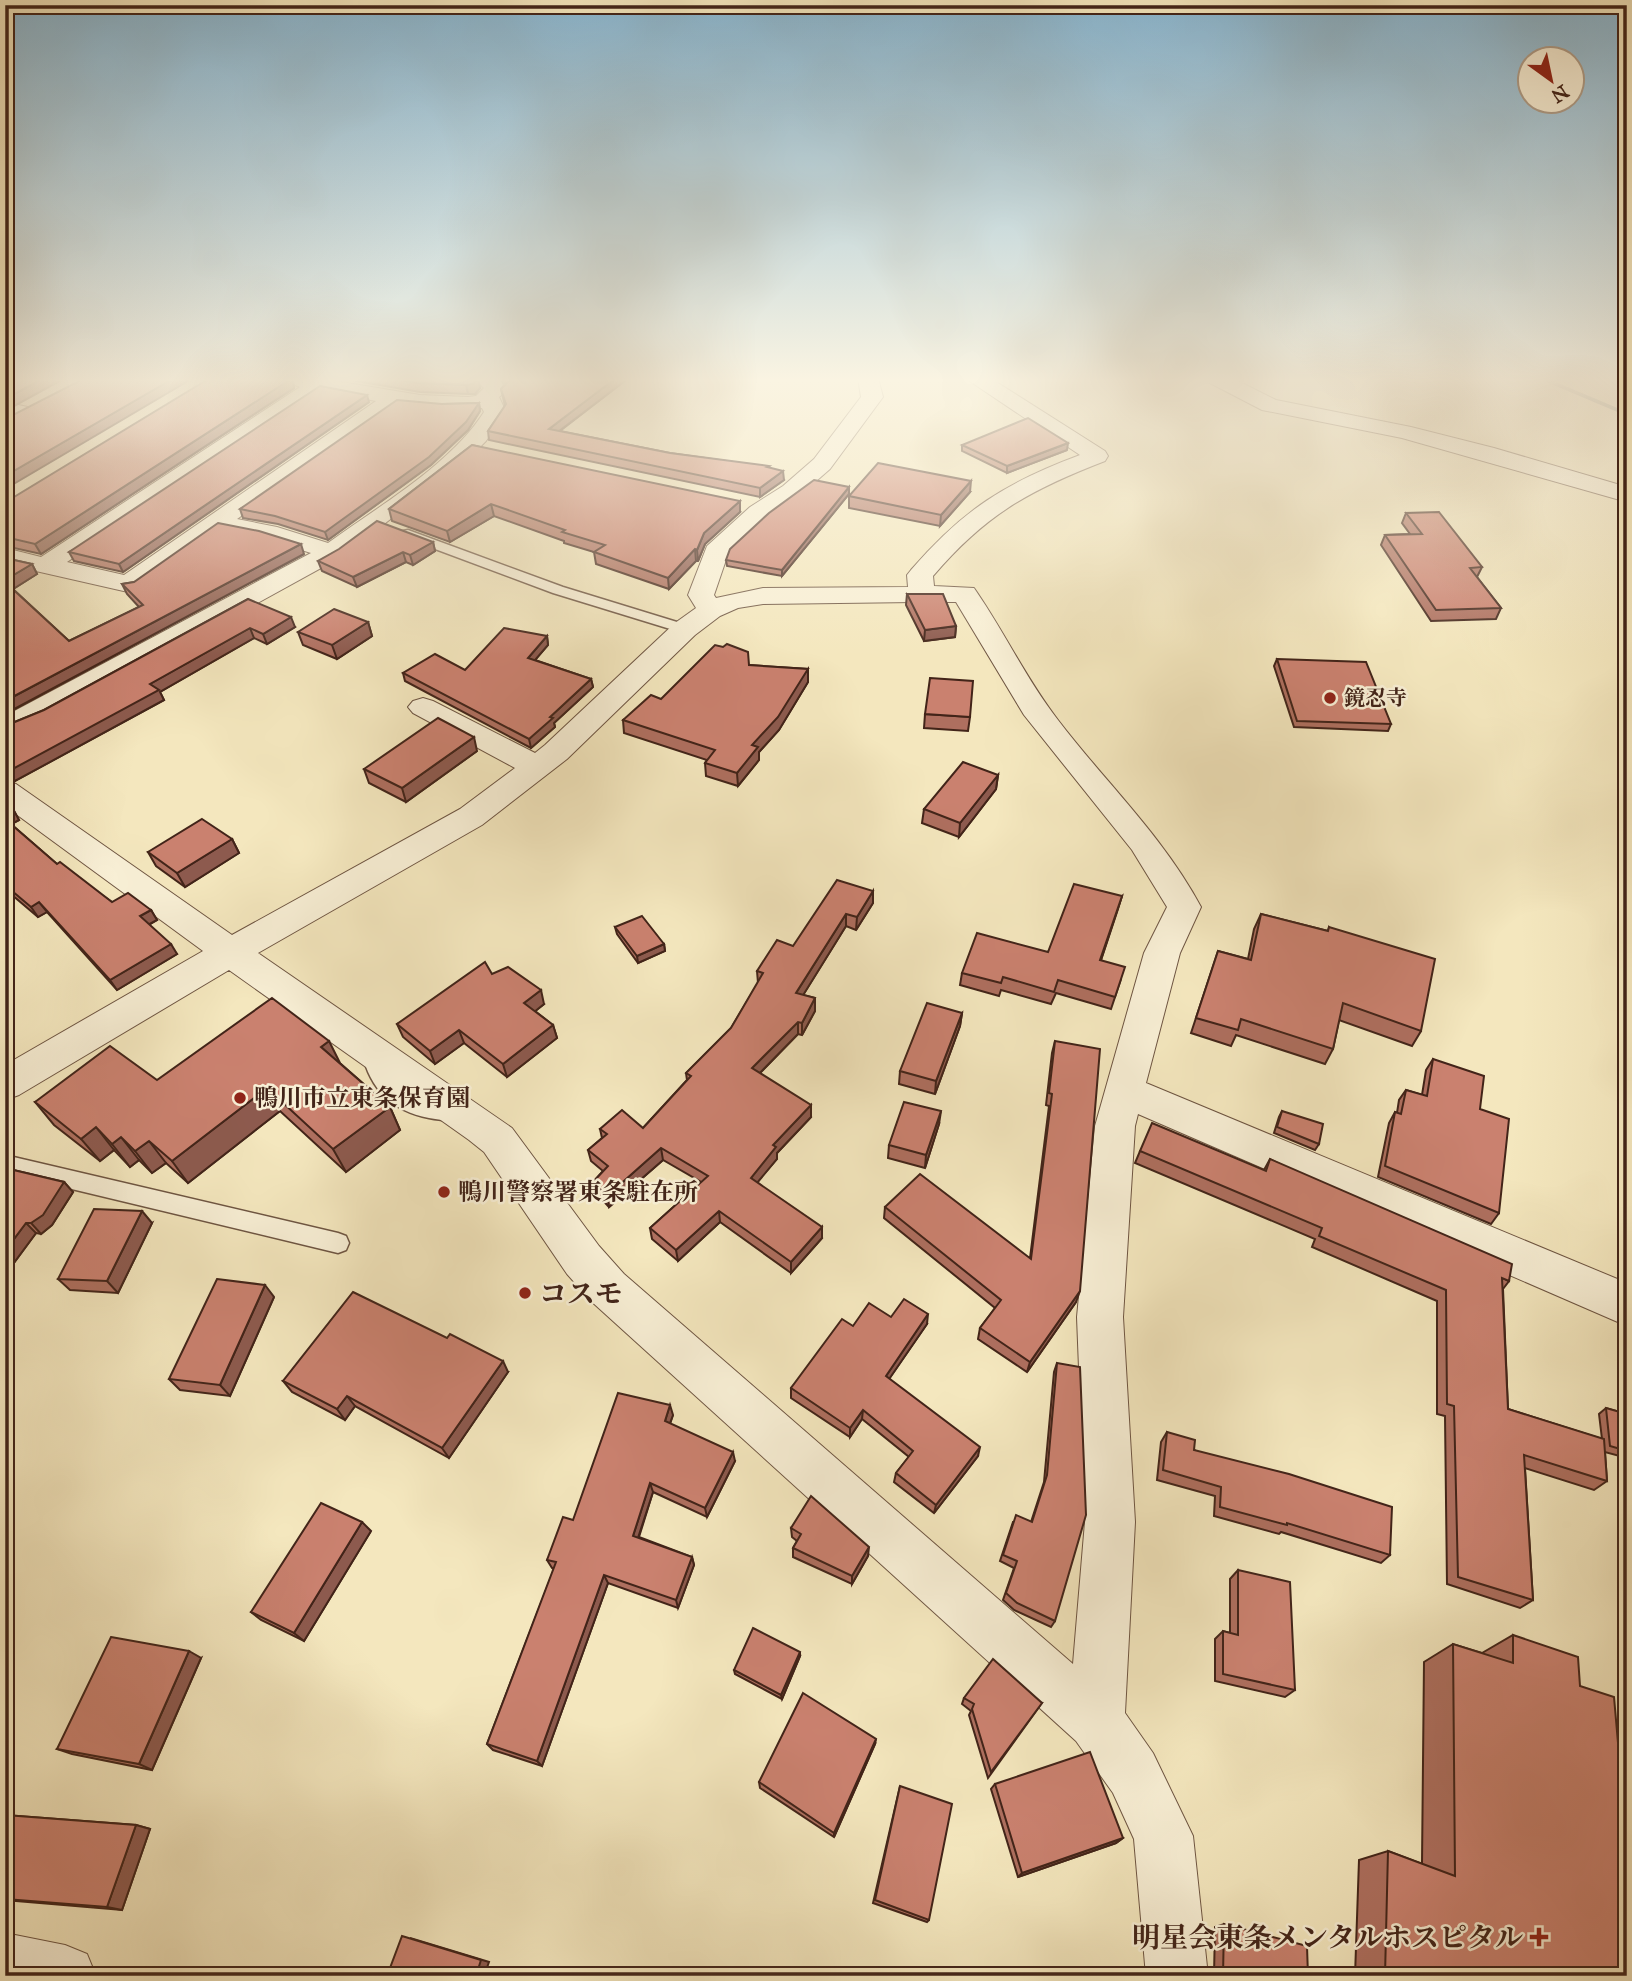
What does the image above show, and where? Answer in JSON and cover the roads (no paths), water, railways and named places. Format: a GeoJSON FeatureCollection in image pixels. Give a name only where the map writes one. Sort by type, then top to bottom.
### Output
{"type":"FeatureCollection","features":[{"type":"Feature","properties":{"kind":"street"},"geometry":{"type":"LineString","coordinates":[[46,565],[188,470]]}},
{"type":"Feature","properties":{"kind":"street"},"geometry":{"type":"LineString","coordinates":[[5,556],[128,584],[291,470]]}},
{"type":"Feature","properties":{"kind":"street"},"geometry":{"type":"LineString","coordinates":[[5,727],[73,694],[332,552],[441,470]]}},
{"type":"Feature","properties":{"kind":"street"},"geometry":{"type":"LineString","coordinates":[[711,610],[701,595],[716,551],[815,470]]}},
{"type":"Feature","properties":{"kind":"street"},"geometry":{"type":"LineString","coordinates":[[920,596],[920,575],[950,540],[999,501],[1061,470]]}},
{"type":"Feature","properties":{"kind":"street"},"geometry":{"type":"LineString","coordinates":[[1545,470],[1627,495]]}},
{"type":"Feature","properties":{"kind":"street"},"geometry":{"type":"LineString","coordinates":[[739,502],[766,508]]}},
{"type":"Feature","properties":{"kind":"street"},"geometry":{"type":"LineString","coordinates":[[218,522],[268,532],[332,552]]}},
{"type":"Feature","properties":{"kind":"street"},"geometry":{"type":"LineString","coordinates":[[5,1084],[232,951],[390,865],[471,817],[556,752],[685,629],[711,610],[733,601],[763,596],[965,594],[1006,667],[1059,743],[1169,875],[1184,907],[1162,953],[1115,1126],[1100,1317],[1110,1522],[1096,1721]]}},
{"type":"Feature","properties":{"kind":"street"},"geometry":{"type":"LineString","coordinates":[[423,707],[537,767]]}},
{"type":"Feature","properties":{"kind":"street"},"geometry":{"type":"LineString","coordinates":[[5,791],[498,1140],[583,1260],[625,1304],[729,1392],[1096,1721],[1133,1773],[1163,1836],[1177,1976]]}},
{"type":"Feature","properties":{"kind":"street"},"geometry":{"type":"LineString","coordinates":[[1124,1091],[1449,1227],[1627,1306]]}},
{"type":"Feature","properties":{"kind":"street"},"geometry":{"type":"LineString","coordinates":[[5,1964],[65,1976]]}},
{"type":"Feature","properties":{"kind":"lane"},"geometry":{"type":"LineString","coordinates":[[375,521],[558,590],[685,629]]}},
{"type":"Feature","properties":{"kind":"lane"},"geometry":{"type":"LineString","coordinates":[[5,1164],[338,1244]]}},
{"type":"Feature","properties":{"kind":"place","name":"鏡忍寺"},"geometry":{"type":"Point","coordinates":[1330,698]}},
{"type":"Feature","properties":{"kind":"place","name":"鴨川市立東条保育園"},"geometry":{"type":"Point","coordinates":[240,1098]}},
{"type":"Feature","properties":{"kind":"place","name":"鴨川警察署東条駐在所"},"geometry":{"type":"Point","coordinates":[444,1192]}},
{"type":"Feature","properties":{"kind":"place","name":"コスモ"},"geometry":{"type":"Point","coordinates":[525,1293]}},
{"type":"Feature","properties":{"kind":"place","name":"明星会東条メンタルホスピタル"},"geometry":{"type":"Point","coordinates":[1539,1937]}}]}
